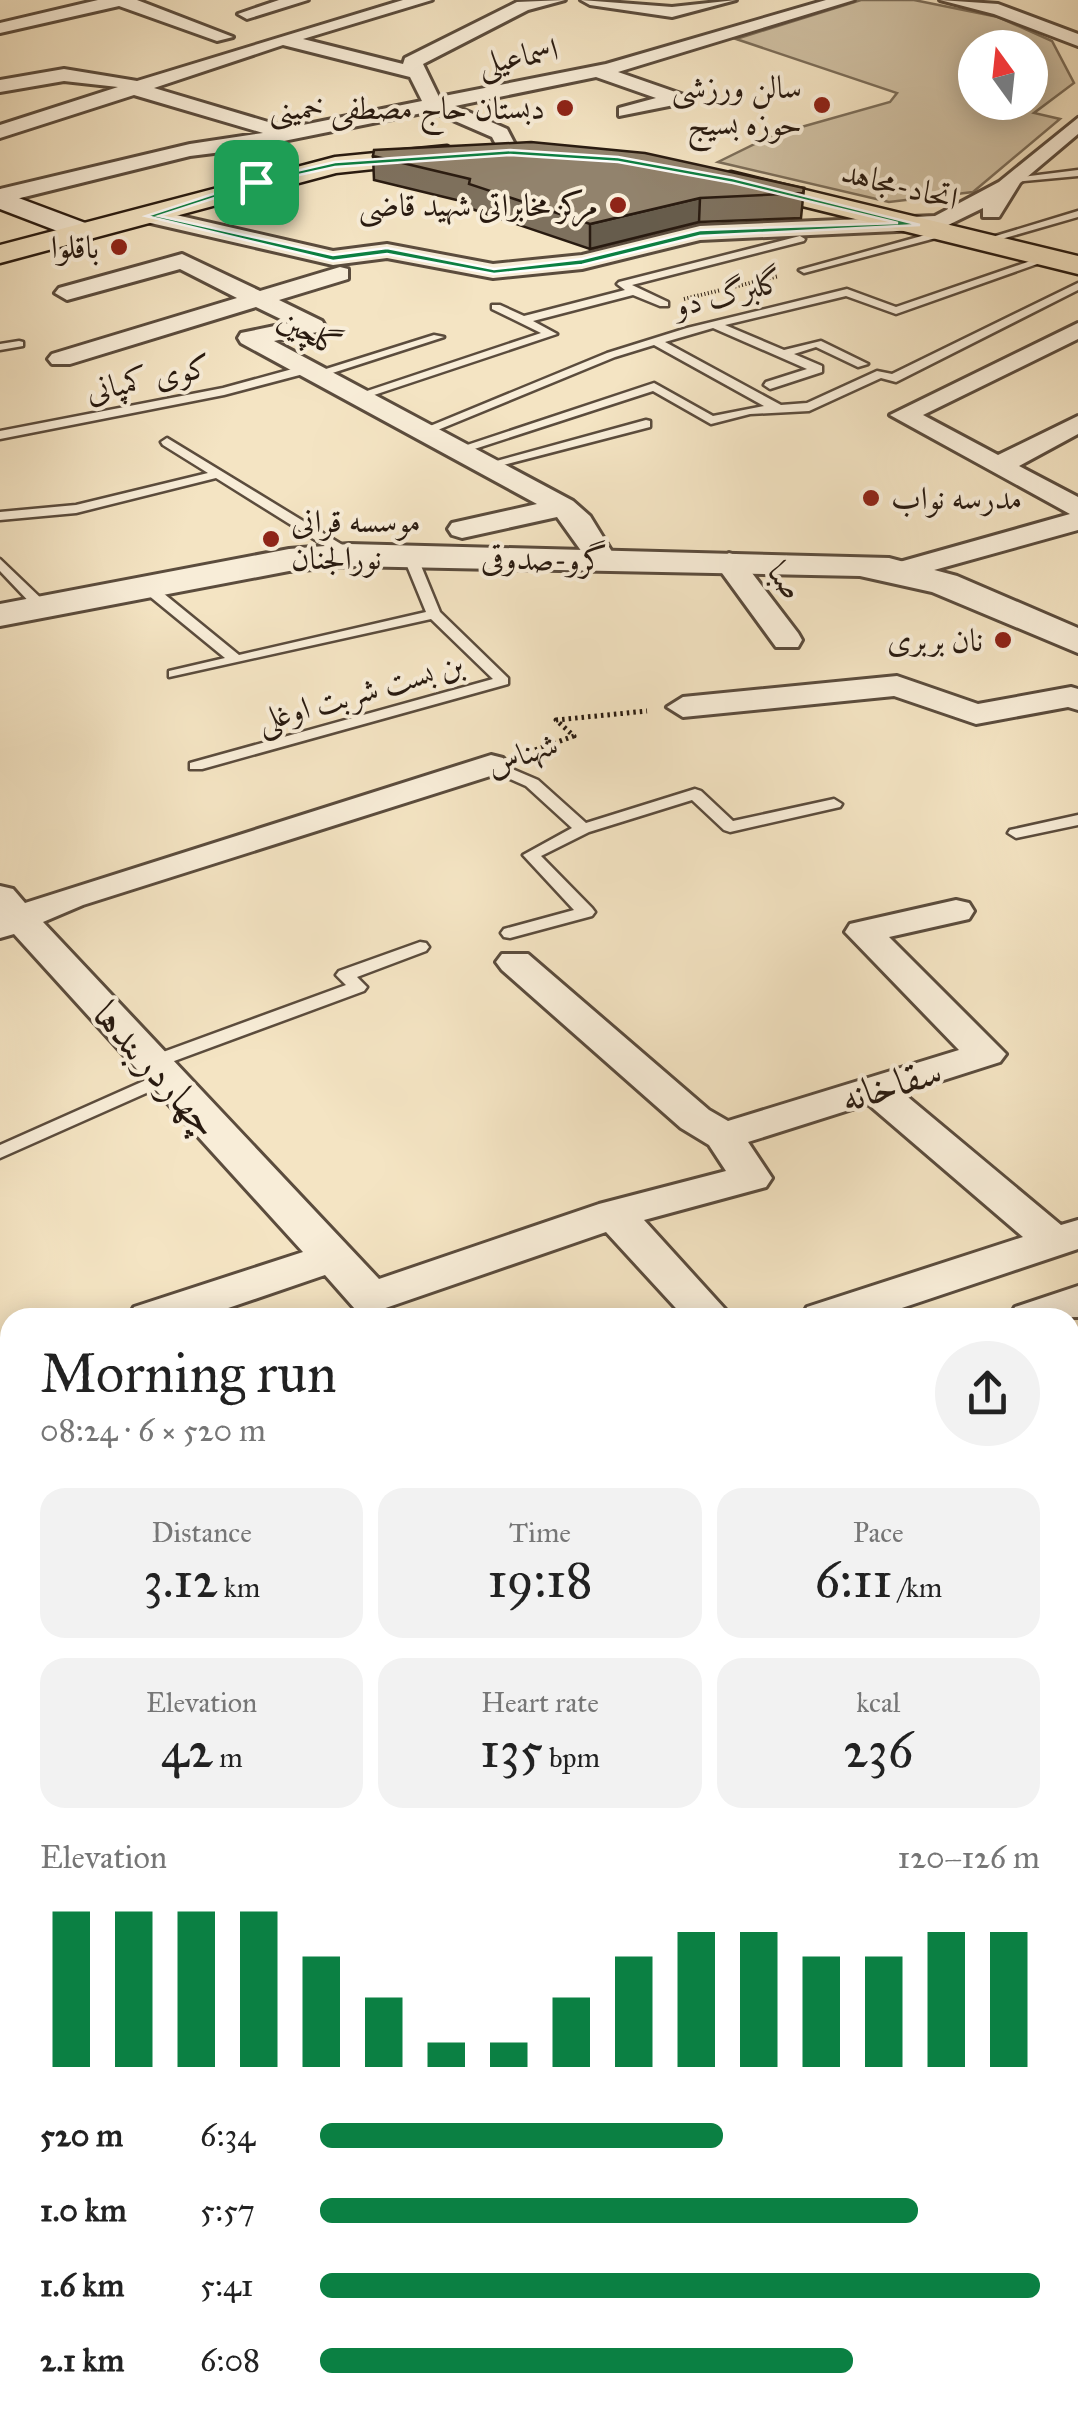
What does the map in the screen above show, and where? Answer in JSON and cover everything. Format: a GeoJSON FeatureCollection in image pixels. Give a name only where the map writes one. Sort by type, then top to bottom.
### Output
{"type":"FeatureCollection","features":[{"type":"Feature","properties":{"kind":"main road"},"geometry":{"type":"LineString","coordinates":[[0,254],[150,216],[256,182],[335,165],[510,152],[546,155]]}},
{"type":"Feature","properties":{"kind":"main road","name":"اتحاد-مجاهد"},"geometry":{"type":"LineString","coordinates":[[694,173],[984,241],[1070,266]]}},
{"type":"Feature","properties":{"kind":"main road"},"geometry":{"type":"LineString","coordinates":[[0,198],[86,233]]}},
{"type":"Feature","properties":{"kind":"street"},"geometry":{"type":"LineString","coordinates":[[24,0],[62,14]]}},
{"type":"Feature","properties":{"kind":"street"},"geometry":{"type":"LineString","coordinates":[[0,28],[120,0],[224,37]]}},
{"type":"Feature","properties":{"kind":"street"},"geometry":{"type":"LineString","coordinates":[[247,14],[299,0]]}},
{"type":"Feature","properties":{"kind":"street"},"geometry":{"type":"LineString","coordinates":[[358,0],[393,8],[427,8]]}},
{"type":"Feature","properties":{"kind":"street"},"geometry":{"type":"LineString","coordinates":[[510,152],[500,133],[433,104],[412,62],[523,6],[556,0]]}},
{"type":"Feature","properties":{"kind":"street"},"geometry":{"type":"LineString","coordinates":[[590,0],[672,12],[727,0]]}},
{"type":"Feature","properties":{"kind":"street","name":"اسماعیلی"},"geometry":{"type":"LineString","coordinates":[[0,198],[190,150],[237,144],[596,71],[724,38],[846,0]]}},
{"type":"Feature","properties":{"kind":"street"},"geometry":{"type":"LineString","coordinates":[[948,0],[998,10],[1078,40]]}},
{"type":"Feature","properties":{"kind":"street"},"geometry":{"type":"LineString","coordinates":[[998,10],[1026,0]]}},
{"type":"Feature","properties":{"kind":"street"},"geometry":{"type":"LineString","coordinates":[[0,132],[281,40],[393,8]]}},
{"type":"Feature","properties":{"kind":"street"},"geometry":{"type":"LineString","coordinates":[[1042,26],[1078,14]]}},
{"type":"Feature","properties":{"kind":"street"},"geometry":{"type":"LineString","coordinates":[[281,40],[417,73]]}},
{"type":"Feature","properties":{"kind":"street"},"geometry":{"type":"LineString","coordinates":[[0,47],[20,43]]}},
{"type":"Feature","properties":{"kind":"street"},"geometry":{"type":"LineString","coordinates":[[50,53],[65,58],[82,54]]}},
{"type":"Feature","properties":{"kind":"street"},"geometry":{"type":"LineString","coordinates":[[596,71],[677,99],[626,112]]}},
{"type":"Feature","properties":{"kind":"street"},"geometry":{"type":"LineString","coordinates":[[0,86],[37,74],[54,79],[82,72],[288,133]]}},
{"type":"Feature","properties":{"kind":"street"},"geometry":{"type":"LineString","coordinates":[[150,216],[333,258],[387,251],[494,271],[582,262],[700,233],[916,225],[958,215],[1008,183],[1078,124]]}},
{"type":"Feature","properties":{"kind":"street"},"geometry":{"type":"LineString","coordinates":[[237,144],[256,182]]}},
{"type":"Feature","properties":{"kind":"street"},"geometry":{"type":"LineString","coordinates":[[984,241],[983,226],[1008,183]]}},
{"type":"Feature","properties":{"kind":"street","name":"گلچین"},"geometry":{"type":"LineString","coordinates":[[66,293],[182,261],[314,326],[250,338],[564,507],[580,522],[602,560]]}},
{"type":"Feature","properties":{"kind":"street"},"geometry":{"type":"LineString","coordinates":[[60,359],[340,274]]}},
{"type":"Feature","properties":{"kind":"street"},"geometry":{"type":"LineString","coordinates":[[1078,330],[903,414],[1078,508]]}},
{"type":"Feature","properties":{"kind":"street"},"geometry":{"type":"LineString","coordinates":[[999,464],[1078,424]]}},
{"type":"Feature","properties":{"kind":"street"},"geometry":{"type":"LineString","coordinates":[[1048,492],[1078,476]]}},
{"type":"Feature","properties":{"kind":"street"},"geometry":{"type":"LineString","coordinates":[[462,529],[564,507]]}},
{"type":"Feature","properties":{"kind":"street"},"geometry":{"type":"LineString","coordinates":[[906,569],[1078,521]]}},
{"type":"Feature","properties":{"kind":"street","name":"گرو-صدوقی"},"geometry":{"type":"LineString","coordinates":[[0,615],[289,560],[349,555],[729,562],[906,569],[1078,642]]}},
{"type":"Feature","properties":{"kind":"street","name":"صبا"},"geometry":{"type":"LineString","coordinates":[[729,562],[787,640]]}},
{"type":"Feature","properties":{"kind":"street"},"geometry":{"type":"LineString","coordinates":[[683,707],[897,686],[976,714],[1071,697],[1078,700]]}},
{"type":"Feature","properties":{"kind":"street","name":"شهناس"},"geometry":{"type":"LineString","coordinates":[[6,914],[490,765]]}},
{"type":"Feature","properties":{"kind":"street","name":"سقاخانه"},"geometry":{"type":"LineString","coordinates":[[724,1136],[986,1054],[863,932],[956,911]]}},
{"type":"Feature","properties":{"kind":"street","name":"چهاردربندها"},"geometry":{"type":"LineString","coordinates":[[6,914],[370,1298],[614,1214]]}},
{"type":"Feature","properties":{"kind":"street"},"geometry":{"type":"LineString","coordinates":[[512,948],[695,1120],[724,1136],[752,1178],[614,1214],[703,1308]]}},
{"type":"Feature","properties":{"kind":"street"},"geometry":{"type":"LineString","coordinates":[[874,1089],[1067,1238]]}},
{"type":"Feature","properties":{"kind":"street"},"geometry":{"type":"LineString","coordinates":[[854,1308],[1067,1238]]}},
{"type":"Feature","properties":{"kind":"street"},"geometry":{"type":"LineString","coordinates":[[175,1308],[322,1249]]}},
{"type":"Feature","properties":{"kind":"lane"},"geometry":{"type":"LineString","coordinates":[[1008,183],[1078,173]]}},
{"type":"Feature","properties":{"kind":"lane"},"geometry":{"type":"LineString","coordinates":[[984,241],[1078,214]]}},
{"type":"Feature","properties":{"kind":"lane"},"geometry":{"type":"LineString","coordinates":[[804,270],[947,232]]}},
{"type":"Feature","properties":{"kind":"lane"},"geometry":{"type":"LineString","coordinates":[[664,304],[623,284],[800,239]]}},
{"type":"Feature","properties":{"kind":"lane"},"geometry":{"type":"LineString","coordinates":[[458,450],[654,387],[710,420],[777,408],[808,407],[882,374],[892,379],[1070,266]]}},
{"type":"Feature","properties":{"kind":"lane","name":"گلبرگ دو"},"geometry":{"type":"LineString","coordinates":[[424,431],[654,341],[714,324],[847,292],[896,311],[1070,266]]}},
{"type":"Feature","properties":{"kind":"lane"},"geometry":{"type":"LineString","coordinates":[[522,320],[634,290]]}},
{"type":"Feature","properties":{"kind":"lane"},"geometry":{"type":"LineString","coordinates":[[358,396],[551,334],[496,308]]}},
{"type":"Feature","properties":{"kind":"lane"},"geometry":{"type":"LineString","coordinates":[[714,324],[818,369],[770,385]]}},
{"type":"Feature","properties":{"kind":"lane","name":"کوی کمپانی"},"geometry":{"type":"LineString","coordinates":[[0,435],[224,391],[438,337]]}},
{"type":"Feature","properties":{"kind":"lane"},"geometry":{"type":"LineString","coordinates":[[654,341],[777,408]]}},
{"type":"Feature","properties":{"kind":"lane"},"geometry":{"type":"LineString","coordinates":[[783,354],[818,343],[862,364]]}},
{"type":"Feature","properties":{"kind":"lane"},"geometry":{"type":"LineString","coordinates":[[0,347],[19,344]]}},
{"type":"Feature","properties":{"kind":"lane"},"geometry":{"type":"LineString","coordinates":[[488,465],[646,424]]}},
{"type":"Feature","properties":{"kind":"lane"},"geometry":{"type":"LineString","coordinates":[[167,442],[349,555]]}},
{"type":"Feature","properties":{"kind":"lane"},"geometry":{"type":"LineString","coordinates":[[0,516],[76,508],[218,474]]}},
{"type":"Feature","properties":{"kind":"lane","name":"بن بست شربت اوغلی"},"geometry":{"type":"LineString","coordinates":[[196,766],[502,680],[434,614],[410,556]]}},
{"type":"Feature","properties":{"kind":"lane"},"geometry":{"type":"LineString","coordinates":[[0,563],[42,607]]}},
{"type":"Feature","properties":{"kind":"lane"},"geometry":{"type":"LineString","coordinates":[[147,587],[237,660]]}},
{"type":"Feature","properties":{"kind":"lane"},"geometry":{"type":"LineString","coordinates":[[174,674],[434,614]]}},
{"type":"Feature","properties":{"kind":"lane"},"geometry":{"type":"LineString","coordinates":[[490,765],[532,783],[583,829]]}},
{"type":"Feature","properties":{"kind":"lane"},"geometry":{"type":"LineString","coordinates":[[512,948],[586,912],[531,855],[583,829],[695,794],[730,827],[834,804]]}},
{"type":"Feature","properties":{"kind":"lane"},"geometry":{"type":"LineString","coordinates":[[1016,833],[1078,820]]}},
{"type":"Feature","properties":{"kind":"lane"},"geometry":{"type":"LineString","coordinates":[[0,1152],[158,1070],[358,988],[345,974],[420,947]]}},
{"type":"Feature","properties":{"kind":"path"},"geometry":{"type":"LineString","coordinates":[[664,304],[804,270]]}},
{"type":"Feature","properties":{"kind":"path","name":"شهناس"},"geometry":{"type":"LineString","coordinates":[[490,765],[574,736],[556,720],[683,707]]}},
{"type":"Feature","properties":{"kind":"shaded area"},"geometry":{"type":"Polygon","coordinates":[[[861,0],[914,0],[998,17],[1027,30],[958,30],[958,120],[1060,119],[973,192],[889,202],[718,162],[773,135],[890,102],[897,93],[736,39],[861,0]]]}},
{"type":"Feature","properties":{"kind":"shaded area"},"geometry":{"type":"Polygon","coordinates":[[[1048,39],[1052,41],[1074,83],[1048,102],[1048,39]]]}},
{"type":"Feature","properties":{"kind":"building"},"geometry":{"type":"Polygon","coordinates":[[[531,142],[645,153],[804,188],[803,193],[700,198],[590,224],[469,184],[470,179],[373,156],[374,150],[531,142]]]}},
{"type":"Feature","properties":{"kind":"place","name":"سالن ورزشی حوزه بسیج"},"geometry":{"type":"Point","coordinates":[822,105]}},
{"type":"Feature","properties":{"kind":"place","name":"دبستان حاج مصطفی خمینی"},"geometry":{"type":"Point","coordinates":[565,108]}},
{"type":"Feature","properties":{"kind":"place","name":"مرکز مخابراتی شهید قاضی"},"geometry":{"type":"Point","coordinates":[618,205]}},
{"type":"Feature","properties":{"kind":"place","name":"باقلوا"},"geometry":{"type":"Point","coordinates":[119,247]}},
{"type":"Feature","properties":{"kind":"place","name":"مدرسه نواب"},"geometry":{"type":"Point","coordinates":[871,498]}},
{"type":"Feature","properties":{"kind":"place","name":"موسسه قرانی نورالجنان"},"geometry":{"type":"Point","coordinates":[271,539]}},
{"type":"Feature","properties":{"kind":"place","name":"نان بربری"},"geometry":{"type":"Point","coordinates":[1003,640]}},
{"type":"Feature","properties":{"kind":"route"},"geometry":{"type":"LineString","coordinates":[[510,152],[618,160],[733,180],[916,225],[700,233],[582,262],[494,271],[387,251],[333,258],[150,216],[256,182],[335,165],[427,155],[510,152]]}}]}
